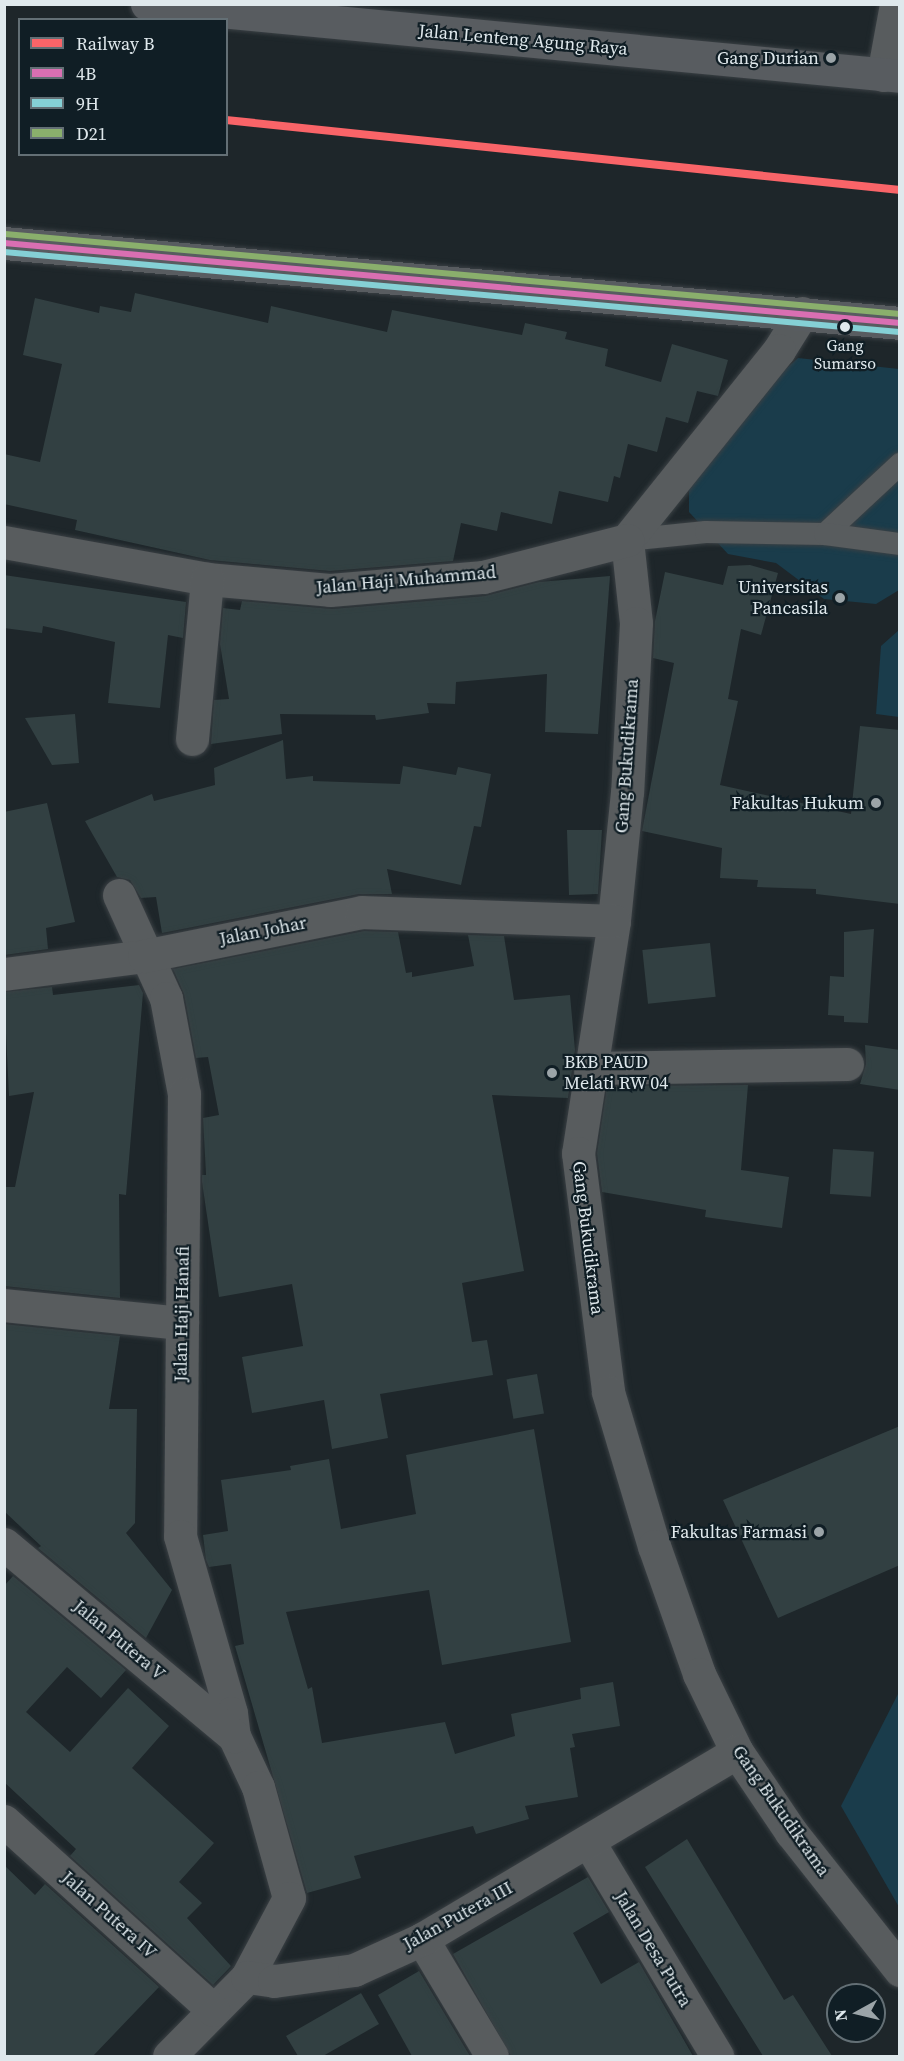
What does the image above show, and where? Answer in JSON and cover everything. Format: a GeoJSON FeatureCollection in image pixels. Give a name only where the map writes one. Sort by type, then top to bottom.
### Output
{"type":"FeatureCollection","features":[{"type":"Feature","properties":{"kind":"main road","name":"Jalan Lenteng Agung Raya"},"geometry":{"type":"LineString","coordinates":[[147,4],[891,75]]}},
{"type":"Feature","properties":{"kind":"main road"},"geometry":{"type":"LineString","coordinates":[[4,243],[900,322]]}},
{"type":"Feature","properties":{"kind":"street"},"geometry":{"type":"LineString","coordinates":[[891,75],[896,4]]}},
{"type":"Feature","properties":{"kind":"street"},"geometry":{"type":"LineString","coordinates":[[627,540],[779,350],[802,313]]}},
{"type":"Feature","properties":{"kind":"street","name":"Jalan Haji Muhammad"},"geometry":{"type":"LineString","coordinates":[[4,542],[207,579],[330,590],[483,577],[627,540]]}},
{"type":"Feature","properties":{"kind":"street","name":"Gang Bukudikrama"},"geometry":{"type":"LineString","coordinates":[[627,540],[636,623],[627,792],[614,921],[578,1152],[608,1392],[654,1546],[699,1674],[737,1752],[791,1832],[900,1970]]}},
{"type":"Feature","properties":{"kind":"street"},"geometry":{"type":"LineString","coordinates":[[192,739],[207,579]]}},
{"type":"Feature","properties":{"kind":"street","name":"Jalan Haji Hanafi"},"geometry":{"type":"LineString","coordinates":[[119,895],[144,956],[166,998],[184,1094],[180,1536],[231,1713],[234,1736]]}},
{"type":"Feature","properties":{"kind":"street","name":"Jalan Johar"},"geometry":{"type":"LineString","coordinates":[[4,974],[144,956],[362,912],[523,915],[614,921]]}},
{"type":"Feature","properties":{"kind":"street"},"geometry":{"type":"LineString","coordinates":[[591,1068],[847,1064]]}},
{"type":"Feature","properties":{"kind":"street"},"geometry":{"type":"LineString","coordinates":[[4,1305],[182,1323]]}},
{"type":"Feature","properties":{"kind":"street","name":"Jalan Putera V"},"geometry":{"type":"LineString","coordinates":[[4,1544],[234,1736]]}},
{"type":"Feature","properties":{"kind":"street"},"geometry":{"type":"LineString","coordinates":[[169,2056],[247,1977],[289,1898],[258,1786],[234,1736]]}},
{"type":"Feature","properties":{"kind":"street","name":"Jalan Putera III"},"geometry":{"type":"LineString","coordinates":[[247,1977],[274,1980],[354,1970],[422,1939],[737,1752]]}},
{"type":"Feature","properties":{"kind":"street","name":"Jalan Putera IV"},"geometry":{"type":"LineString","coordinates":[[4,1821],[213,2010]]}},
{"type":"Feature","properties":{"kind":"street","name":"Jalan Desa Putra"},"geometry":{"type":"LineString","coordinates":[[588,1841],[717,2056]]}},
{"type":"Feature","properties":{"kind":"street"},"geometry":{"type":"LineString","coordinates":[[422,1939],[492,2056]]}},
{"type":"Feature","properties":{"kind":"lane"},"geometry":{"type":"LineString","coordinates":[[825,534],[900,464]]}},
{"type":"Feature","properties":{"kind":"lane"},"geometry":{"type":"LineString","coordinates":[[627,540],[705,532],[825,534],[900,544]]}},
{"type":"Feature","properties":{"kind":"shaded area"},"geometry":{"type":"Polygon","coordinates":[[[798,358],[899,369],[899,590],[876,604],[824,599],[776,563],[728,554],[689,512],[689,478],[719,428],[798,358]]]}},
{"type":"Feature","properties":{"kind":"shaded area"},"geometry":{"type":"Polygon","coordinates":[[[899,630],[899,717],[876,714],[881,646],[899,630]]]}},
{"type":"Feature","properties":{"kind":"shaded area"},"geometry":{"type":"Polygon","coordinates":[[[900,1692],[899,1907],[841,1806],[900,1692]]]}},
{"type":"Feature","properties":{"kind":"building"},"geometry":{"type":"Polygon","coordinates":[[[135,293],[268,323],[271,306],[387,332],[392,310],[522,335],[525,323],[567,332],[565,339],[608,349],[605,366],[661,382],[672,344],[728,360],[718,396],[697,391],[688,423],[666,417],[657,452],[628,444],[620,478],[614,476],[608,502],[559,491],[552,524],[501,512],[497,531],[461,523],[453,561],[330,571],[210,560],[75,530],[77,520],[4,504],[4,454],[40,462],[62,364],[23,355],[35,298],[99,313],[100,306],[131,312],[135,293]]]}},
{"type":"Feature","properties":{"kind":"building"},"geometry":{"type":"Polygon","coordinates":[[[750,565],[778,573],[761,635],[741,629],[728,699],[738,701],[720,785],[851,814],[860,726],[900,730],[900,904],[816,894],[816,889],[757,887],[758,880],[720,878],[722,848],[642,831],[674,663],[653,658],[655,621],[665,572],[723,585],[728,566],[750,565]]]}},
{"type":"Feature","properties":{"kind":"building"},"geometry":{"type":"Polygon","coordinates":[[[4,575],[186,602],[183,638],[168,635],[160,708],[108,703],[115,642],[43,626],[42,633],[4,628],[4,575]]]}},
{"type":"Feature","properties":{"kind":"building"},"geometry":{"type":"Polygon","coordinates":[[[610,576],[598,734],[545,732],[547,674],[456,682],[455,704],[427,703],[429,713],[376,720],[375,715],[280,714],[282,734],[211,744],[214,700],[229,699],[220,644],[223,608],[240,610],[242,601],[332,609],[485,596],[539,582],[610,576]]]}},
{"type":"Feature","properties":{"kind":"building"},"geometry":{"type":"Polygon","coordinates":[[[75,714],[79,763],[52,765],[25,718],[75,714]]]}},
{"type":"Feature","properties":{"kind":"building"},"geometry":{"type":"Polygon","coordinates":[[[283,740],[286,779],[313,776],[313,781],[400,784],[403,766],[456,775],[458,767],[491,774],[481,827],[474,826],[461,885],[387,869],[392,894],[359,894],[162,933],[156,897],[141,898],[130,880],[117,877],[85,821],[152,794],[154,801],[215,785],[214,768],[283,740]]]}},
{"type":"Feature","properties":{"kind":"building"},"geometry":{"type":"Polygon","coordinates":[[[47,803],[75,922],[46,928],[48,949],[4,955],[4,812],[47,803]]]}},
{"type":"Feature","properties":{"kind":"building"},"geometry":{"type":"Polygon","coordinates":[[[567,830],[602,830],[598,894],[569,895],[567,830]]]}},
{"type":"Feature","properties":{"kind":"building"},"geometry":{"type":"Polygon","coordinates":[[[874,929],[868,1023],[844,1022],[844,1016],[828,1015],[830,976],[844,977],[844,932],[874,929]]]}},
{"type":"Feature","properties":{"kind":"building"},"geometry":{"type":"Polygon","coordinates":[[[364,931],[398,932],[406,973],[412,972],[412,977],[474,966],[468,935],[504,936],[514,1000],[570,995],[575,1050],[568,1098],[492,1095],[524,1271],[462,1283],[472,1342],[487,1340],[493,1375],[380,1394],[388,1438],[332,1449],[324,1400],[252,1413],[242,1357],[303,1346],[292,1284],[219,1297],[202,1175],[206,1175],[203,1118],[219,1115],[208,1057],[196,1058],[184,994],[173,969],[364,931]]]}},
{"type":"Feature","properties":{"kind":"building"},"geometry":{"type":"Polygon","coordinates":[[[710,943],[716,997],[648,1004],[642,950],[710,943]]]}},
{"type":"Feature","properties":{"kind":"building"},"geometry":{"type":"Polygon","coordinates":[[[139,985],[143,993],[126,1195],[119,1194],[120,1298],[4,1286],[4,1187],[15,1187],[34,1092],[9,1096],[4,992],[52,987],[53,995],[139,985]]]}},
{"type":"Feature","properties":{"kind":"building"},"geometry":{"type":"Polygon","coordinates":[[[865,1045],[900,1050],[900,1090],[860,1084],[866,1064],[865,1045]]]}},
{"type":"Feature","properties":{"kind":"building"},"geometry":{"type":"Polygon","coordinates":[[[748,1085],[741,1170],[789,1177],[782,1228],[705,1217],[706,1210],[602,1192],[597,1153],[607,1086],[748,1085]]]}},
{"type":"Feature","properties":{"kind":"building"},"geometry":{"type":"Polygon","coordinates":[[[833,1149],[874,1152],[871,1197],[830,1194],[833,1149]]]}},
{"type":"Feature","properties":{"kind":"building"},"geometry":{"type":"Polygon","coordinates":[[[4,1324],[120,1336],[109,1409],[137,1409],[135,1523],[126,1533],[172,1590],[146,1638],[38,1548],[41,1546],[4,1511],[4,1324]]]}},
{"type":"Feature","properties":{"kind":"building"},"geometry":{"type":"Polygon","coordinates":[[[537,1374],[544,1413],[513,1419],[506,1379],[537,1374]]]}},
{"type":"Feature","properties":{"kind":"building","name":"Fakultas Farmasi"},"geometry":{"type":"Polygon","coordinates":[[[900,1426],[900,1565],[778,1618],[723,1500],[900,1426]]]}},
{"type":"Feature","properties":{"kind":"building"},"geometry":{"type":"Polygon","coordinates":[[[534,1429],[571,1642],[442,1665],[429,1590],[286,1612],[308,1689],[312,1687],[322,1743],[445,1722],[455,1754],[515,1736],[511,1714],[581,1699],[580,1688],[613,1682],[620,1726],[572,1734],[575,1747],[570,1748],[578,1797],[525,1806],[529,1819],[476,1834],[473,1826],[354,1856],[361,1878],[307,1893],[235,1646],[244,1644],[231,1564],[209,1567],[206,1560],[203,1535],[228,1531],[221,1480],[291,1470],[290,1466],[329,1459],[341,1529],[416,1514],[406,1455],[534,1429]]]}},
{"type":"Feature","properties":{"kind":"building"},"geometry":{"type":"Polygon","coordinates":[[[13,1576],[126,1670],[101,1698],[67,1667],[26,1712],[70,1752],[128,1688],[169,1726],[132,1768],[214,1843],[179,1882],[202,1903],[187,1918],[231,1966],[213,1985],[70,1856],[76,1849],[4,1782],[4,1586],[13,1576]]]}},
{"type":"Feature","properties":{"kind":"building"},"geometry":{"type":"Polygon","coordinates":[[[687,1839],[784,2000],[793,1995],[832,2056],[763,2056],[645,1867],[687,1839]]]}},
{"type":"Feature","properties":{"kind":"building"},"geometry":{"type":"Polygon","coordinates":[[[4,1865],[35,1895],[45,1884],[159,1987],[93,2056],[4,2056],[4,1865]]]}},
{"type":"Feature","properties":{"kind":"building"},"geometry":{"type":"Polygon","coordinates":[[[588,1877],[609,1912],[573,1933],[601,1984],[639,1962],[693,2056],[511,2056],[453,1954],[588,1877]]]}},
{"type":"Feature","properties":{"kind":"building"},"geometry":{"type":"Polygon","coordinates":[[[419,1971],[470,2056],[412,2056],[378,1995],[419,1971]]]}},
{"type":"Feature","properties":{"kind":"building"},"geometry":{"type":"Polygon","coordinates":[[[361,1993],[379,2024],[323,2056],[298,2056],[286,2036],[361,1993]]]}},
{"type":"Feature","properties":{"kind":"rail line","name":"B"},"geometry":{"type":"LineString","coordinates":[[228,120],[900,190]]}},
{"type":"Feature","properties":{"kind":"transit line","name":"D21"},"geometry":{"type":"LineString","coordinates":[[5,234],[900,314]]}},
{"type":"Feature","properties":{"kind":"transit line","name":"4B"},"geometry":{"type":"LineString","coordinates":[[4,243],[900,323]]}},
{"type":"Feature","properties":{"kind":"transit line","name":"9H"},"geometry":{"type":"LineString","coordinates":[[4,252],[899,332]]}},
{"type":"Feature","properties":{"kind":"place","name":"Gang Durian"},"geometry":{"type":"Point","coordinates":[831,58]}},
{"type":"Feature","properties":{"kind":"place","name":"Gang Sumarso"},"geometry":{"type":"Point","coordinates":[845,327]}},
{"type":"Feature","properties":{"kind":"place","name":"Universitas Pancasila"},"geometry":{"type":"Point","coordinates":[840,598]}},
{"type":"Feature","properties":{"kind":"place","name":"Fakultas Hukum"},"geometry":{"type":"Point","coordinates":[876,803]}},
{"type":"Feature","properties":{"kind":"place","name":"BKB PAUD Melati RW 04"},"geometry":{"type":"Point","coordinates":[552,1073]}},
{"type":"Feature","properties":{"kind":"place","name":"Fakultas Farmasi"},"geometry":{"type":"Point","coordinates":[819,1532]}}]}
